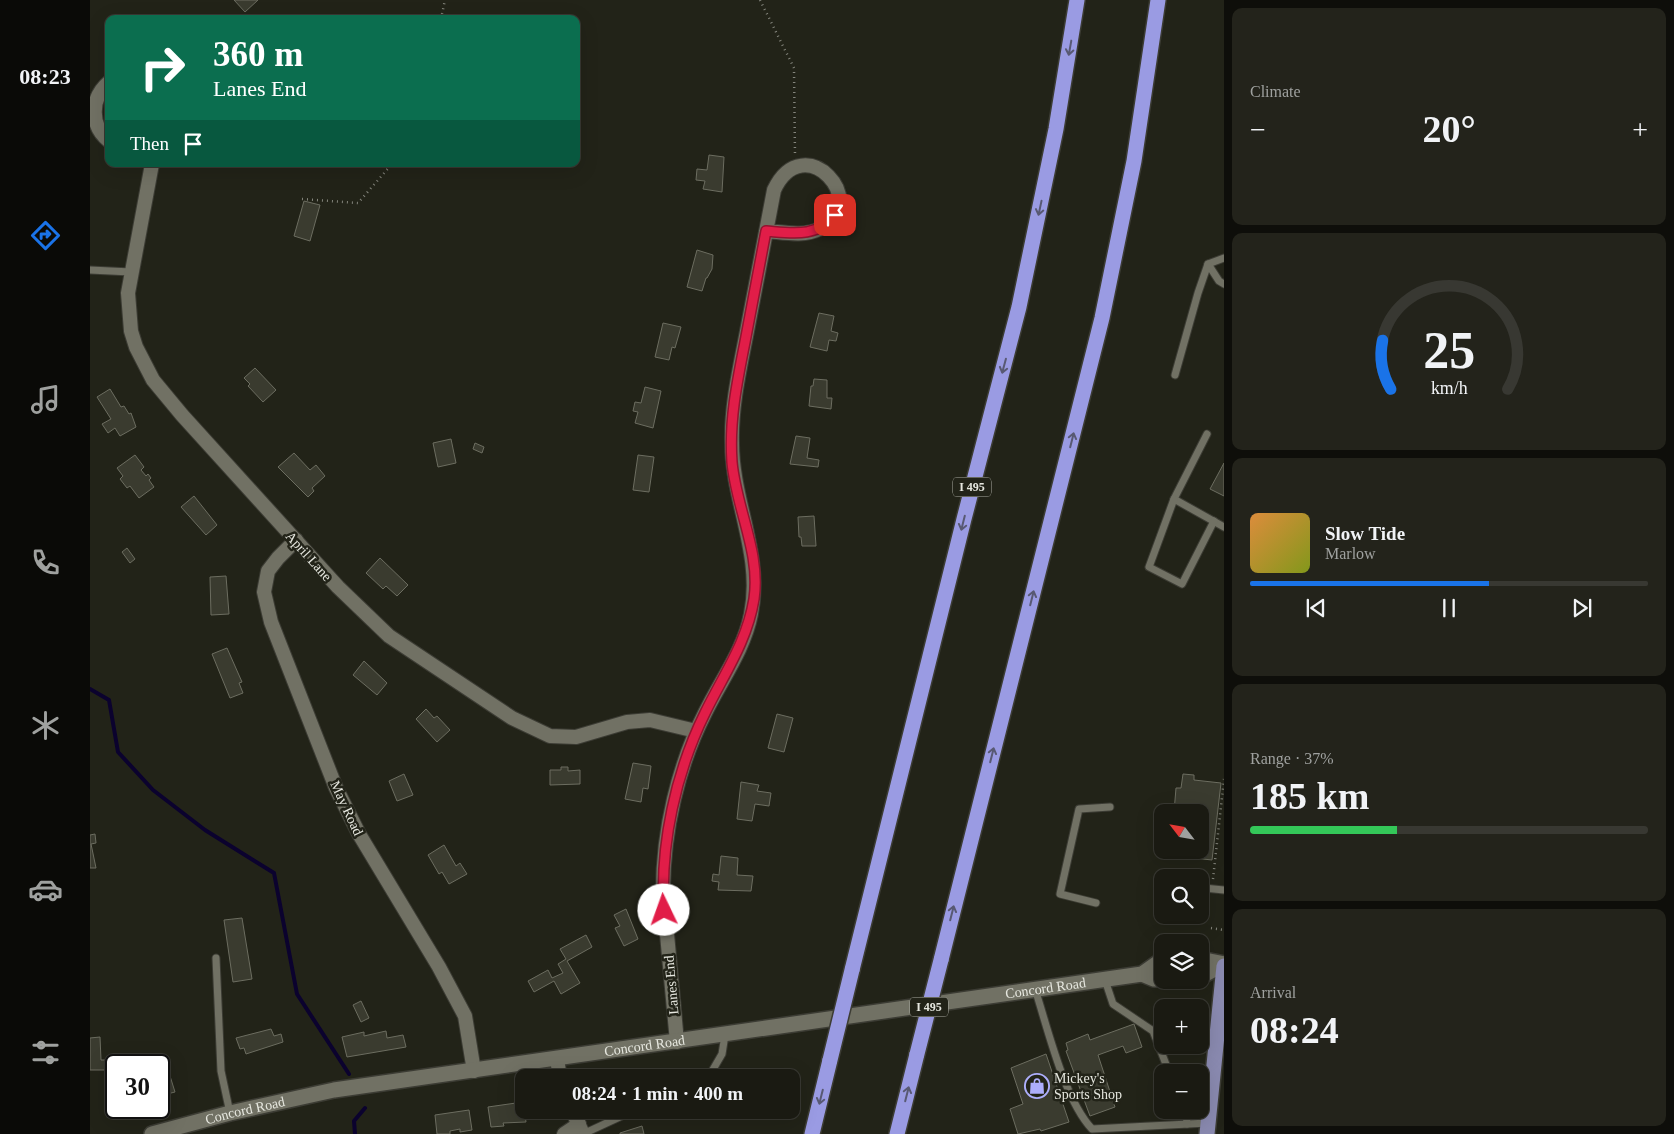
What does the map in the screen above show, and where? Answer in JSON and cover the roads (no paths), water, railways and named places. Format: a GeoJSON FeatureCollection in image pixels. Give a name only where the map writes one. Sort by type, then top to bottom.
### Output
{"type":"FeatureCollection","features":[{"type":"Feature","properties":{"kind":"highway","name":"I 495"},"geometry":{"type":"LineString","coordinates":[[812,1134],[964,519],[1019,307],[1056,130],[1077,0]]}},
{"type":"Feature","properties":{"kind":"highway","name":"I 495"},"geometry":{"type":"LineString","coordinates":[[898,1134],[1102,318],[1136,152],[1158,0]]}},
{"type":"Feature","properties":{"kind":"main road"},"geometry":{"type":"LineString","coordinates":[[1209,961],[1224,965]]}},
{"type":"Feature","properties":{"kind":"main road","name":"Concord Road"},"geometry":{"type":"LineString","coordinates":[[152,1134],[173,1131],[230,1113],[334,1090],[1142,974],[1154,965]]}},
{"type":"Feature","properties":{"kind":"main road"},"geometry":{"type":"LineString","coordinates":[[1209,972],[1224,965]]}},
{"type":"Feature","properties":{"kind":"main road"},"geometry":{"type":"LineString","coordinates":[[1208,1129],[1224,965]]}},
{"type":"Feature","properties":{"kind":"main road","name":"Concord Road"},"geometry":{"type":"LineString","coordinates":[[1142,974],[1154,980]]}},
{"type":"Feature","properties":{"kind":"street"},"geometry":{"type":"LineString","coordinates":[[105,86],[97,94],[92,120],[97,130],[105,137]]}},
{"type":"Feature","properties":{"kind":"street","name":"Lanes End"},"geometry":{"type":"LineString","coordinates":[[677,1042],[664,910],[663,872],[674,803],[696,731],[741,647],[747,631],[754,596],[753,559],[734,476],[732,441],[734,400],[766,231],[774,190],[778,180],[795,167],[806,166],[818,168],[831,178],[838,193],[839,204],[835,215],[828,224],[813,231],[797,233],[766,231]]}},
{"type":"Feature","properties":{"kind":"street","name":"April Lane"},"geometry":{"type":"LineString","coordinates":[[148,167],[131,272],[128,313],[136,347],[153,380],[182,415],[351,601],[389,636],[512,718],[538,732],[550,736],[576,737],[627,722],[650,720],[696,731]]}},
{"type":"Feature","properties":{"kind":"street","name":"May Road"},"geometry":{"type":"LineString","coordinates":[[296,540],[268,571],[264,592],[271,622],[336,788],[359,834],[439,967],[465,1016],[474,1071]]}},
{"type":"Feature","properties":{"kind":"street"},"geometry":{"type":"LineString","coordinates":[[557,1059],[559,1069]]}},
{"type":"Feature","properties":{"kind":"street"},"geometry":{"type":"LineString","coordinates":[[564,1134],[582,1131],[576,1119]]}},
{"type":"Feature","properties":{"kind":"lane"},"geometry":{"type":"LineString","coordinates":[[1208,264],[1224,258]]}},
{"type":"Feature","properties":{"kind":"lane"},"geometry":{"type":"LineString","coordinates":[[1208,264],[1219,281],[1224,284]]}},
{"type":"Feature","properties":{"kind":"lane"},"geometry":{"type":"LineString","coordinates":[[1175,375],[1208,264]]}},
{"type":"Feature","properties":{"kind":"lane"},"geometry":{"type":"LineString","coordinates":[[90,270],[131,272]]}},
{"type":"Feature","properties":{"kind":"lane"},"geometry":{"type":"LineString","coordinates":[[1207,434],[1174,499],[1149,567],[1182,584],[1214,521]]}},
{"type":"Feature","properties":{"kind":"lane"},"geometry":{"type":"LineString","coordinates":[[1174,499],[1224,527]]}},
{"type":"Feature","properties":{"kind":"lane"},"geometry":{"type":"LineString","coordinates":[[1096,903],[1060,894],[1079,809],[1110,807]]}},
{"type":"Feature","properties":{"kind":"lane"},"geometry":{"type":"LineString","coordinates":[[1209,888],[1224,890]]}},
{"type":"Feature","properties":{"kind":"lane"},"geometry":{"type":"LineString","coordinates":[[216,958],[221,1071],[230,1113]]}},
{"type":"Feature","properties":{"kind":"lane"},"geometry":{"type":"LineString","coordinates":[[1104,979],[1113,1004],[1153,1030],[1166,1064]]}},
{"type":"Feature","properties":{"kind":"lane"},"geometry":{"type":"LineString","coordinates":[[1035,990],[1064,1079],[1084,1121],[1092,1129],[1186,1124],[1208,1129]]}},
{"type":"Feature","properties":{"kind":"lane"},"geometry":{"type":"LineString","coordinates":[[713,1069],[722,1054],[725,1035]]}},
{"type":"Feature","properties":{"kind":"lane"},"geometry":{"type":"LineString","coordinates":[[582,1131],[614,1119]]}},
{"type":"Feature","properties":{"kind":"lane"},"geometry":{"type":"LineString","coordinates":[[1186,1119],[1186,1124]]}},
{"type":"Feature","properties":{"kind":"waterway"},"geometry":{"type":"LineString","coordinates":[[90,689],[109,700],[118,752],[153,790],[205,830],[274,873],[297,994],[349,1074]]}},
{"type":"Feature","properties":{"kind":"waterway"},"geometry":{"type":"LineString","coordinates":[[355,1134],[354,1121],[365,1108]]}},
{"type":"Feature","properties":{"kind":"place","name":"Mickey's Sports Shop"},"geometry":{"type":"Point","coordinates":[1037,1086]}}]}
